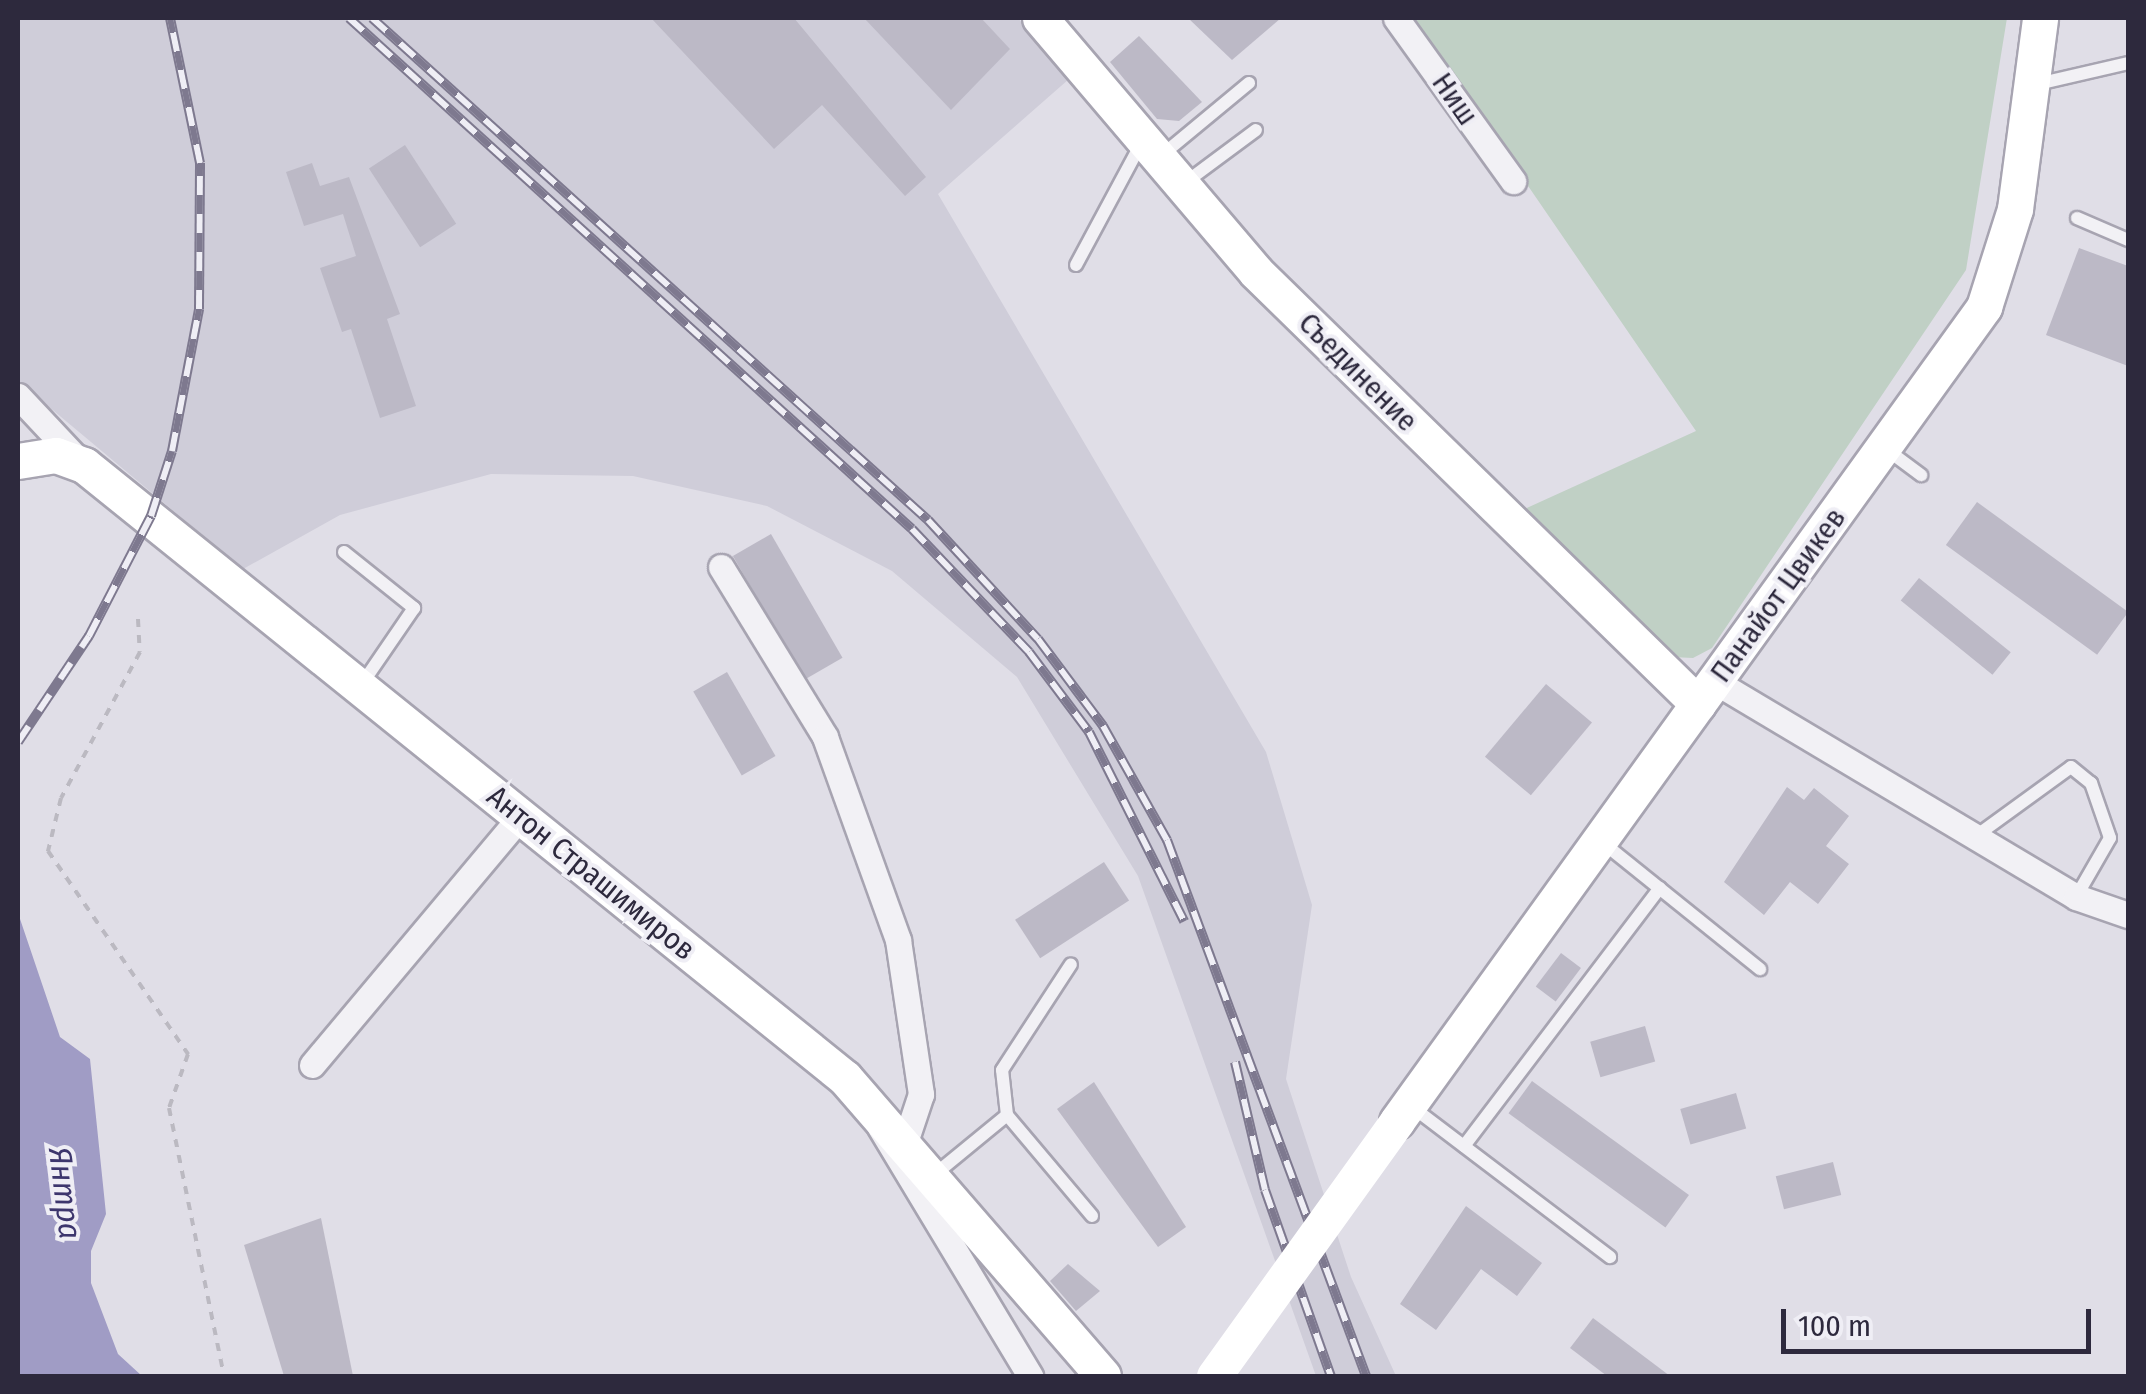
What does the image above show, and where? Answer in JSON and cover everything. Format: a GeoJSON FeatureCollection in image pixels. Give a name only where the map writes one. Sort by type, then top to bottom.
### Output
{"type":"FeatureCollection","features":[{"type":"Feature","properties":{"kind":"street","name":"Съединение"},"geometry":{"type":"LineString","coordinates":[[1040,18],[1180,187],[1706,693]]}},
{"type":"Feature","properties":{"kind":"street","name":"Ниш"},"geometry":{"type":"LineString","coordinates":[[1396,18],[1513,182]]}},
{"type":"Feature","properties":{"kind":"street","name":"Панайот Цвикев"},"geometry":{"type":"LineString","coordinates":[[1214,1376],[1886,449],[1984,307],[2004,259],[2040,18]]}},
{"type":"Feature","properties":{"kind":"street"},"geometry":{"type":"LineString","coordinates":[[18,396],[84,465]]}},
{"type":"Feature","properties":{"kind":"street"},"geometry":{"type":"LineString","coordinates":[[18,461],[56,455],[84,465]]}},
{"type":"Feature","properties":{"kind":"street","name":"Антон Страшимиров"},"geometry":{"type":"LineString","coordinates":[[84,465],[521,816],[880,1112],[1102,1376]]}},
{"type":"Feature","properties":{"kind":"street"},"geometry":{"type":"LineString","coordinates":[[721,567],[825,737],[898,940],[921,1094],[906,1139]]}},
{"type":"Feature","properties":{"kind":"street"},"geometry":{"type":"LineString","coordinates":[[1706,693],[1976,836],[2076,897],[2128,915]]}},
{"type":"Feature","properties":{"kind":"street"},"geometry":{"type":"LineString","coordinates":[[312,1065],[521,816]]}},
{"type":"Feature","properties":{"kind":"street"},"geometry":{"type":"LineString","coordinates":[[880,1112],[880,1141],[1030,1376]]}},
{"type":"Feature","properties":{"kind":"lane"},"geometry":{"type":"LineString","coordinates":[[2031,86],[2128,63]]}},
{"type":"Feature","properties":{"kind":"lane"},"geometry":{"type":"LineString","coordinates":[[1076,265],[1149,151],[1249,82]]}},
{"type":"Feature","properties":{"kind":"lane"},"geometry":{"type":"LineString","coordinates":[[1180,187],[1256,130]]}},
{"type":"Feature","properties":{"kind":"lane"},"geometry":{"type":"LineString","coordinates":[[2077,218],[2128,240]]}},
{"type":"Feature","properties":{"kind":"lane"},"geometry":{"type":"LineString","coordinates":[[1886,449],[1921,474]]}},
{"type":"Feature","properties":{"kind":"lane"},"geometry":{"type":"LineString","coordinates":[[344,552],[414,608],[360,686]]}},
{"type":"Feature","properties":{"kind":"lane"},"geometry":{"type":"LineString","coordinates":[[1976,836],[2071,768],[2091,783],[2110,838],[2076,897]]}},
{"type":"Feature","properties":{"kind":"lane"},"geometry":{"type":"LineString","coordinates":[[1600,840],[1760,969]]}},
{"type":"Feature","properties":{"kind":"lane"},"geometry":{"type":"LineString","coordinates":[[1464,1146],[1660,888]]}},
{"type":"Feature","properties":{"kind":"lane"},"geometry":{"type":"LineString","coordinates":[[1071,964],[1002,1070],[1007,1116],[1092,1216]]}},
{"type":"Feature","properties":{"kind":"lane"},"geometry":{"type":"LineString","coordinates":[[1403,1113],[1464,1146],[1610,1257]]}},
{"type":"Feature","properties":{"kind":"lane"},"geometry":{"type":"LineString","coordinates":[[934,1176],[1007,1116]]}},
{"type":"Feature","properties":{"kind":"path"},"geometry":{"type":"LineString","coordinates":[[138,618],[140,652],[61,798],[48,851],[188,1054],[169,1108],[224,1376]]}},
{"type":"Feature","properties":{"kind":"shaded area"},"geometry":{"type":"Polygon","coordinates":[[[18,18],[1018,18],[1069,79],[938,194],[1266,752],[1312,905],[1286,1079],[1351,1277],[1396,1376],[1316,1376],[1138,876],[1017,677],[892,571],[767,506],[633,476],[491,474],[340,515],[243,569],[18,381],[18,18]]]}},
{"type":"Feature","properties":{"kind":"green space"},"geometry":{"type":"Polygon","coordinates":[[[1413,18],[2007,18],[1966,270],[1712,648],[1693,658],[1672,657],[1516,513],[1696,431],[1413,18]]]}},
{"type":"Feature","properties":{"kind":"water","name":"Янтра"},"geometry":{"type":"Polygon","coordinates":[[[18,913],[60,1037],[90,1059],[106,1214],[91,1251],[91,1283],[118,1354],[142,1376],[18,1376],[18,913]]]}},
{"type":"Feature","properties":{"kind":"building"},"geometry":{"type":"Polygon","coordinates":[[[651,18],[794,18],[926,177],[905,196],[822,105],[774,149],[651,18]]]}},
{"type":"Feature","properties":{"kind":"building"},"geometry":{"type":"Polygon","coordinates":[[[864,18],[981,18],[1010,49],[951,110],[864,18]]]}},
{"type":"Feature","properties":{"kind":"building"},"geometry":{"type":"Polygon","coordinates":[[[1188,18],[1281,18],[1232,60],[1188,18]]]}},
{"type":"Feature","properties":{"kind":"building"},"geometry":{"type":"Polygon","coordinates":[[[1139,36],[1202,102],[1179,121],[1157,119],[1110,62],[1139,36]]]}},
{"type":"Feature","properties":{"kind":"building"},"geometry":{"type":"Polygon","coordinates":[[[405,145],[456,224],[420,247],[369,168],[405,145]]]}},
{"type":"Feature","properties":{"kind":"building"},"geometry":{"type":"Polygon","coordinates":[[[312,163],[320,186],[349,177],[400,314],[387,319],[416,406],[380,418],[351,329],[342,332],[320,268],[356,256],[343,214],[304,226],[286,172],[312,163]]]}},
{"type":"Feature","properties":{"kind":"building"},"geometry":{"type":"Polygon","coordinates":[[[2079,248],[2128,266],[2128,366],[2046,335],[2079,248]]]}},
{"type":"Feature","properties":{"kind":"building"},"geometry":{"type":"Polygon","coordinates":[[[1977,502],[2128,612],[2097,655],[1946,545],[1977,502]]]}},
{"type":"Feature","properties":{"kind":"building"},"geometry":{"type":"Polygon","coordinates":[[[771,534],[842,658],[804,680],[733,556],[771,534]]]}},
{"type":"Feature","properties":{"kind":"building"},"geometry":{"type":"Polygon","coordinates":[[[1919,578],[2011,652],[1992,675],[1901,601],[1919,578]]]}},
{"type":"Feature","properties":{"kind":"building"},"geometry":{"type":"Polygon","coordinates":[[[727,672],[776,756],[742,776],[693,692],[727,672]]]}},
{"type":"Feature","properties":{"kind":"building"},"geometry":{"type":"Polygon","coordinates":[[[1546,684],[1592,723],[1531,795],[1485,757],[1546,684]]]}},
{"type":"Feature","properties":{"kind":"building"},"geometry":{"type":"Polygon","coordinates":[[[1787,787],[1804,800],[1814,788],[1849,816],[1826,846],[1849,864],[1818,904],[1790,882],[1764,915],[1724,882],[1787,787]]]}},
{"type":"Feature","properties":{"kind":"building"},"geometry":{"type":"Polygon","coordinates":[[[1104,862],[1129,901],[1040,958],[1015,920],[1104,862]]]}},
{"type":"Feature","properties":{"kind":"building"},"geometry":{"type":"Polygon","coordinates":[[[1561,953],[1581,968],[1556,1002],[1536,987],[1561,953]]]}},
{"type":"Feature","properties":{"kind":"building"},"geometry":{"type":"Polygon","coordinates":[[[1645,1026],[1655,1062],[1600,1077],[1590,1042],[1645,1026]]]}},
{"type":"Feature","properties":{"kind":"building"},"geometry":{"type":"Polygon","coordinates":[[[1532,1081],[1689,1195],[1665,1227],[1508,1113],[1532,1081]]]}},
{"type":"Feature","properties":{"kind":"building"},"geometry":{"type":"Polygon","coordinates":[[[1094,1082],[1186,1227],[1158,1247],[1057,1109],[1094,1082]]]}},
{"type":"Feature","properties":{"kind":"building"},"geometry":{"type":"Polygon","coordinates":[[[1736,1093],[1746,1129],[1690,1145],[1680,1109],[1736,1093]]]}},
{"type":"Feature","properties":{"kind":"building"},"geometry":{"type":"Polygon","coordinates":[[[1833,1162],[1841,1195],[1784,1209],[1776,1176],[1833,1162]]]}},
{"type":"Feature","properties":{"kind":"building"},"geometry":{"type":"Polygon","coordinates":[[[1466,1206],[1542,1263],[1517,1296],[1481,1269],[1436,1330],[1400,1304],[1466,1206]]]}},
{"type":"Feature","properties":{"kind":"building"},"geometry":{"type":"Polygon","coordinates":[[[321,1218],[353,1376],[284,1376],[244,1245],[321,1218]]]}},
{"type":"Feature","properties":{"kind":"building"},"geometry":{"type":"Polygon","coordinates":[[[1068,1264],[1100,1291],[1076,1311],[1050,1281],[1068,1264]]]}},
{"type":"Feature","properties":{"kind":"building"},"geometry":{"type":"Polygon","coordinates":[[[1593,1318],[1670,1376],[1607,1376],[1570,1348],[1593,1318]]]}},
{"type":"Feature","properties":{"kind":"railway"},"geometry":{"type":"LineString","coordinates":[[18,742],[89,636],[151,516],[172,451],[199,309],[200,163],[170,18]]}},
{"type":"Feature","properties":{"kind":"railway"},"geometry":{"type":"LineString","coordinates":[[349,18],[912,529],[1029,652],[1089,732],[1184,921]]}},
{"type":"Feature","properties":{"kind":"railway"},"geometry":{"type":"LineString","coordinates":[[372,18],[928,520],[1038,639],[1103,726],[1167,840],[1366,1376]]}},
{"type":"Feature","properties":{"kind":"railway"},"geometry":{"type":"LineString","coordinates":[[1235,1062],[1265,1190],[1331,1376]]}}]}
